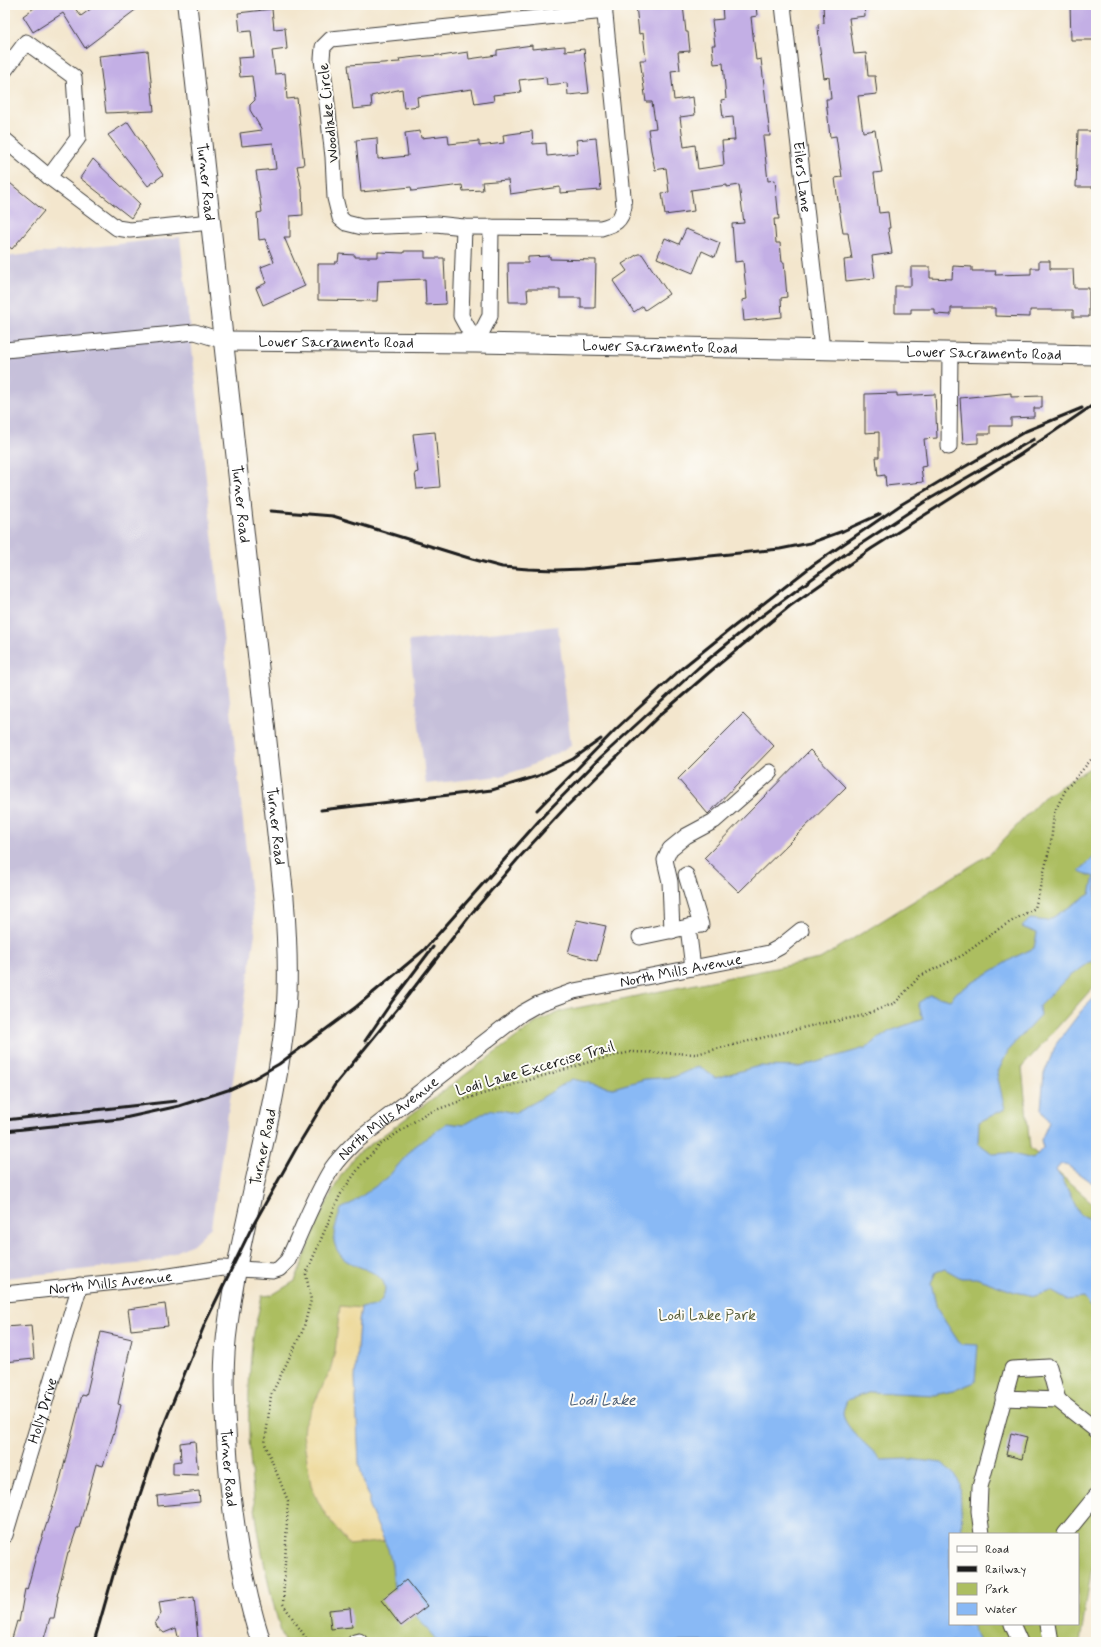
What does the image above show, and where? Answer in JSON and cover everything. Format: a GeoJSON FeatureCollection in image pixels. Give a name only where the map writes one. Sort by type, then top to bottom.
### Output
{"type":"FeatureCollection","features":[{"type":"Feature","properties":{"kind":"main road","name":"Turner Road"},"geometry":{"type":"LineString","coordinates":[[187,5],[283,890],[288,967],[285,1018],[276,1085],[238,1268],[228,1324],[225,1351],[224,1407],[233,1522],[242,1571],[261,1642]]}},
{"type":"Feature","properties":{"kind":"main road","name":"Lower Sacramento Road"},"geometry":{"type":"LineString","coordinates":[[224,341],[822,349],[1096,355]]}},
{"type":"Feature","properties":{"kind":"street","name":"Eilers Lane"},"geometry":{"type":"LineString","coordinates":[[783,5],[822,349]]}},
{"type":"Feature","properties":{"kind":"street","name":"Woodlake Circle"},"geometry":{"type":"LineString","coordinates":[[604,8],[624,206],[622,216],[614,224],[601,228],[464,227],[436,224],[362,227],[346,223],[340,218],[335,198],[333,157],[322,59],[323,47],[331,39],[604,8]]}},
{"type":"Feature","properties":{"kind":"street"},"geometry":{"type":"LineString","coordinates":[[5,70],[26,42],[74,77],[78,138],[49,177]]}},
{"type":"Feature","properties":{"kind":"street"},"geometry":{"type":"LineString","coordinates":[[5,140],[49,177],[111,225],[123,230],[211,222]]}},
{"type":"Feature","properties":{"kind":"street"},"geometry":{"type":"LineString","coordinates":[[464,227],[461,316],[476,344]]}},
{"type":"Feature","properties":{"kind":"street"},"geometry":{"type":"LineString","coordinates":[[476,344],[490,316],[491,227]]}},
{"type":"Feature","properties":{"kind":"street"},"geometry":{"type":"LineString","coordinates":[[5,350],[195,332],[224,341]]}},
{"type":"Feature","properties":{"kind":"street"},"geometry":{"type":"LineString","coordinates":[[949,447],[950,352]]}},
{"type":"Feature","properties":{"kind":"street"},"geometry":{"type":"LineString","coordinates":[[672,931],[670,882],[665,860],[670,849],[686,836],[714,821],[770,772]]}},
{"type":"Feature","properties":{"kind":"street"},"geometry":{"type":"LineString","coordinates":[[640,937],[701,925],[686,875]]}},
{"type":"Feature","properties":{"kind":"street"},"geometry":{"type":"LineString","coordinates":[[688,928],[693,968]]}},
{"type":"Feature","properties":{"kind":"street","name":"North Mills Avenue"},"geometry":{"type":"LineString","coordinates":[[5,1294],[163,1276],[207,1269],[279,1269],[284,1266],[288,1260],[332,1168],[343,1154],[354,1143],[522,1013],[538,1004],[574,991],[769,953],[780,947],[801,930]]}},
{"type":"Feature","properties":{"kind":"street","name":"Holly Drive"},"geometry":{"type":"LineString","coordinates":[[6,1526],[80,1285]]}},
{"type":"Feature","properties":{"kind":"street"},"geometry":{"type":"LineString","coordinates":[[982,1533],[979,1504],[980,1486],[1012,1369],[1049,1367],[1058,1400]]}},
{"type":"Feature","properties":{"kind":"street"},"geometry":{"type":"LineString","coordinates":[[1003,1398],[1058,1400],[1096,1430]]}},
{"type":"Feature","properties":{"kind":"street"},"geometry":{"type":"LineString","coordinates":[[1066,1533],[1096,1496]]}},
{"type":"Feature","properties":{"kind":"street"},"geometry":{"type":"LineString","coordinates":[[1012,1625],[1020,1642]]}},
{"type":"Feature","properties":{"kind":"street"},"geometry":{"type":"LineString","coordinates":[[1048,1625],[1051,1642]]}},
{"type":"Feature","properties":{"kind":"street"},"geometry":{"type":"LineString","coordinates":[[355,1642],[360,1642]]}},
{"type":"Feature","properties":{"kind":"path","name":"Lodi Lake Excercise Trail"},"geometry":{"type":"LineString","coordinates":[[306,1638],[283,1604],[288,1501],[265,1444],[272,1396],[303,1330],[311,1300],[306,1274],[340,1194],[361,1165],[380,1145],[425,1114],[469,1098],[596,1060],[631,1052],[696,1054],[810,1026],[861,1016],[895,1003],[920,976],[963,955],[1000,928],[1035,908],[1051,844],[1054,814],[1066,789],[1096,754]]}},
{"type":"Feature","properties":{"kind":"shaded area"},"geometry":{"type":"Polygon","coordinates":[[[180,237],[255,933],[211,1227],[193,1244],[154,1262],[5,1278],[5,257],[180,237]]]}},
{"type":"Feature","properties":{"kind":"shaded area"},"geometry":{"type":"Polygon","coordinates":[[[558,626],[571,746],[528,767],[501,776],[426,784],[409,641],[558,626]]]}},
{"type":"Feature","properties":{"kind":"green space","name":"Lodi Lake"},"geometry":{"type":"Polygon","coordinates":[[[1096,764],[1096,984],[1022,1067],[1030,1148],[1096,1206],[1096,1562],[1092,1566],[1080,1642],[284,1642],[265,1569],[253,1494],[249,1419],[249,1382],[252,1344],[262,1296],[272,1295],[295,1281],[320,1216],[340,1177],[356,1155],[537,1022],[562,1011],[820,959],[990,854],[1044,797],[1096,764]]]}},
{"type":"Feature","properties":{"kind":"sand"},"geometry":{"type":"Polygon","coordinates":[[[340,1306],[370,1309],[396,1540],[349,1545],[324,1512],[311,1485],[303,1435],[304,1424],[330,1371],[335,1351],[340,1306]]]}},
{"type":"Feature","properties":{"kind":"water","name":"Lodi Lake"},"geometry":{"type":"Polygon","coordinates":[[[1096,855],[1096,958],[1066,979],[1039,1006],[1040,1016],[1009,1049],[997,1074],[1005,1109],[979,1122],[978,1143],[993,1154],[1008,1153],[1033,1159],[1043,1148],[1041,1140],[1049,1122],[1041,1109],[1044,1074],[1056,1044],[1082,1010],[1096,996],[1096,1186],[1068,1166],[1061,1164],[1055,1171],[1062,1178],[1080,1215],[1089,1218],[1096,1235],[1096,1313],[1084,1298],[1067,1300],[1051,1291],[1036,1296],[1015,1292],[976,1278],[961,1278],[945,1269],[936,1272],[931,1283],[937,1309],[960,1344],[978,1345],[975,1382],[953,1391],[934,1395],[871,1392],[847,1400],[843,1411],[848,1425],[881,1460],[909,1459],[942,1463],[952,1472],[960,1483],[962,1533],[949,1533],[949,1625],[972,1625],[979,1642],[438,1642],[394,1590],[392,1565],[388,1549],[369,1507],[369,1496],[359,1464],[355,1378],[361,1307],[370,1307],[378,1304],[382,1299],[385,1290],[384,1282],[379,1277],[372,1272],[349,1262],[343,1258],[337,1250],[334,1237],[335,1227],[341,1209],[387,1178],[414,1147],[447,1123],[463,1125],[487,1111],[501,1110],[514,1113],[572,1079],[613,1088],[645,1079],[674,1077],[699,1066],[715,1078],[759,1066],[800,1067],[865,1048],[890,1031],[923,1019],[918,1003],[930,995],[950,1000],[957,992],[1015,957],[1034,948],[1037,933],[1022,927],[1030,919],[1047,921],[1090,894],[1094,877],[1079,871],[1096,855]]]}},
{"type":"Feature","properties":{"kind":"building"},"geometry":{"type":"Polygon","coordinates":[[[38,5],[75,5],[73,6],[81,16],[96,5],[142,5],[85,48],[63,13],[33,32],[23,16],[38,5]]]}},
{"type":"Feature","properties":{"kind":"building"},"geometry":{"type":"Polygon","coordinates":[[[636,5],[683,5],[690,51],[678,52],[680,70],[671,71],[674,100],[693,97],[695,115],[680,117],[684,147],[695,145],[698,169],[724,165],[722,141],[735,140],[733,117],[723,118],[721,100],[726,99],[723,63],[714,64],[712,45],[715,45],[712,20],[723,19],[722,5],[756,5],[757,16],[751,17],[756,60],[761,59],[770,136],[763,136],[768,181],[775,180],[779,219],[774,219],[776,243],[780,243],[782,262],[784,262],[787,297],[781,298],[782,317],[744,321],[742,300],[747,299],[743,261],[735,262],[732,224],[744,223],[739,185],[727,187],[727,185],[691,190],[694,211],[665,215],[662,193],[669,192],[666,168],[655,170],[651,150],[648,129],[656,128],[652,102],[646,102],[640,60],[646,60],[643,33],[639,34],[636,5]]]}},
{"type":"Feature","properties":{"kind":"building"},"geometry":{"type":"Polygon","coordinates":[[[823,5],[864,5],[865,16],[849,18],[854,54],[866,53],[868,76],[875,76],[877,94],[858,96],[863,132],[875,130],[882,172],[874,173],[879,213],[888,212],[890,228],[888,228],[892,253],[872,256],[875,278],[846,281],[844,260],[852,259],[848,233],[843,233],[837,194],[835,178],[842,177],[836,136],[830,137],[826,99],[831,99],[829,77],[824,78],[819,42],[818,24],[824,23],[823,5]]]}},
{"type":"Feature","properties":{"kind":"building"},"geometry":{"type":"Polygon","coordinates":[[[1070,5],[1095,5],[1095,40],[1071,40],[1070,5]]]}},
{"type":"Feature","properties":{"kind":"building"},"geometry":{"type":"Polygon","coordinates":[[[272,9],[274,29],[285,28],[287,49],[272,51],[275,74],[285,73],[287,99],[297,98],[304,165],[297,166],[302,190],[303,215],[290,216],[290,237],[284,237],[305,286],[263,305],[256,288],[266,283],[261,267],[274,262],[265,239],[259,240],[257,213],[262,212],[256,171],[276,169],[273,143],[242,146],[240,133],[262,130],[250,110],[250,105],[255,100],[252,76],[240,77],[238,58],[254,57],[251,31],[240,32],[238,13],[272,9]]]}},
{"type":"Feature","properties":{"kind":"building"},"geometry":{"type":"Polygon","coordinates":[[[532,45],[532,49],[565,46],[565,51],[584,49],[589,93],[568,95],[567,83],[547,85],[546,77],[519,80],[521,92],[493,95],[494,101],[475,104],[472,89],[417,97],[418,106],[404,108],[402,89],[371,96],[372,107],[353,109],[348,65],[400,62],[399,59],[441,56],[468,52],[469,59],[497,55],[497,50],[532,45]]]}},
{"type":"Feature","properties":{"kind":"building"},"geometry":{"type":"Polygon","coordinates":[[[148,51],[154,111],[106,113],[99,56],[148,51]]]}},
{"type":"Feature","properties":{"kind":"building"},"geometry":{"type":"Polygon","coordinates":[[[128,122],[163,175],[148,186],[108,135],[128,122]]]}},
{"type":"Feature","properties":{"kind":"building"},"geometry":{"type":"Polygon","coordinates":[[[420,131],[421,138],[448,135],[449,144],[479,141],[479,146],[504,143],[503,135],[532,131],[533,144],[546,143],[547,156],[578,153],[576,140],[596,138],[601,190],[560,193],[560,187],[510,194],[508,180],[482,182],[483,190],[463,191],[462,185],[412,191],[411,187],[361,192],[356,140],[377,138],[378,159],[408,156],[405,133],[420,131]]]}},
{"type":"Feature","properties":{"kind":"building"},"geometry":{"type":"Polygon","coordinates":[[[1078,131],[1095,131],[1093,187],[1076,187],[1078,131]]]}},
{"type":"Feature","properties":{"kind":"building"},"geometry":{"type":"Polygon","coordinates":[[[93,159],[140,204],[131,218],[80,178],[93,159]]]}},
{"type":"Feature","properties":{"kind":"building"},"geometry":{"type":"Polygon","coordinates":[[[5,179],[44,211],[12,249],[5,244],[5,179]]]}},
{"type":"Feature","properties":{"kind":"building"},"geometry":{"type":"Polygon","coordinates":[[[686,229],[720,243],[715,257],[702,251],[693,273],[657,258],[665,238],[679,244],[686,229]]]}},
{"type":"Feature","properties":{"kind":"building"},"geometry":{"type":"Polygon","coordinates":[[[404,251],[425,251],[425,258],[444,258],[446,304],[426,305],[425,279],[378,281],[377,301],[318,300],[318,264],[335,264],[335,262],[338,262],[339,254],[355,255],[355,257],[378,257],[378,252],[404,253],[404,251]]]}},
{"type":"Feature","properties":{"kind":"building"},"geometry":{"type":"Polygon","coordinates":[[[638,254],[642,254],[669,294],[645,310],[643,306],[634,312],[613,281],[627,271],[622,264],[638,254]]]}},
{"type":"Feature","properties":{"kind":"building"},"geometry":{"type":"Polygon","coordinates":[[[550,256],[550,259],[596,260],[595,308],[581,308],[581,298],[560,298],[560,289],[527,289],[528,302],[509,302],[508,263],[528,263],[528,257],[550,256]]]}},
{"type":"Feature","properties":{"kind":"building"},"geometry":{"type":"Polygon","coordinates":[[[1039,261],[1050,261],[1050,269],[1073,269],[1074,288],[1089,288],[1089,317],[1073,317],[1073,310],[1030,310],[1030,317],[995,316],[995,308],[951,308],[951,315],[935,314],[935,309],[911,309],[911,313],[895,313],[895,286],[911,286],[911,267],[930,267],[930,278],[952,279],[953,266],[972,267],[972,271],[996,271],[995,275],[1031,274],[1031,268],[1039,268],[1039,261]]]}},
{"type":"Feature","properties":{"kind":"building"},"geometry":{"type":"Polygon","coordinates":[[[897,393],[897,396],[935,394],[937,438],[924,439],[927,466],[921,467],[923,482],[886,486],[885,475],[878,476],[876,457],[879,457],[879,432],[865,433],[865,394],[897,393]]]}},
{"type":"Feature","properties":{"kind":"building"},"geometry":{"type":"Polygon","coordinates":[[[1011,393],[1011,397],[1042,396],[1042,408],[1034,408],[1034,417],[1011,418],[1011,426],[990,426],[990,434],[978,434],[978,443],[963,444],[960,398],[1011,393]]]}},
{"type":"Feature","properties":{"kind":"building"},"geometry":{"type":"Polygon","coordinates":[[[435,432],[440,487],[417,489],[415,473],[418,472],[413,434],[435,432]]]}},
{"type":"Feature","properties":{"kind":"building"},"geometry":{"type":"Polygon","coordinates":[[[743,714],[774,746],[708,814],[678,779],[743,714]]]}},
{"type":"Feature","properties":{"kind":"building"},"geometry":{"type":"Polygon","coordinates":[[[810,750],[846,787],[739,892],[704,858],[810,750]]]}},
{"type":"Feature","properties":{"kind":"building"},"geometry":{"type":"Polygon","coordinates":[[[577,920],[606,926],[597,961],[568,953],[577,920]]]}},
{"type":"Feature","properties":{"kind":"building"},"geometry":{"type":"Polygon","coordinates":[[[165,1304],[168,1326],[131,1330],[128,1309],[165,1304]]]}},
{"type":"Feature","properties":{"kind":"building"},"geometry":{"type":"Polygon","coordinates":[[[31,1325],[34,1359],[5,1362],[5,1327],[31,1325]]]}},
{"type":"Feature","properties":{"kind":"building"},"geometry":{"type":"Polygon","coordinates":[[[101,1332],[132,1339],[118,1404],[121,1405],[114,1432],[103,1466],[96,1464],[79,1528],[77,1528],[68,1552],[57,1596],[54,1618],[50,1618],[43,1642],[11,1642],[17,1621],[19,1622],[25,1589],[27,1590],[36,1556],[57,1492],[82,1395],[86,1396],[101,1332]]]}},
{"type":"Feature","properties":{"kind":"building"},"geometry":{"type":"Polygon","coordinates":[[[1011,1433],[1027,1437],[1022,1459],[1006,1455],[1011,1433]]]}},
{"type":"Feature","properties":{"kind":"building"},"geometry":{"type":"Polygon","coordinates":[[[195,1441],[198,1475],[173,1474],[173,1462],[181,1461],[180,1443],[195,1441]]]}},
{"type":"Feature","properties":{"kind":"building"},"geometry":{"type":"Polygon","coordinates":[[[199,1491],[200,1502],[158,1506],[157,1496],[199,1491]]]}},
{"type":"Feature","properties":{"kind":"building"},"geometry":{"type":"Polygon","coordinates":[[[406,1580],[427,1606],[401,1626],[381,1600],[406,1580]]]}},
{"type":"Feature","properties":{"kind":"building"},"geometry":{"type":"Polygon","coordinates":[[[194,1597],[198,1639],[179,1641],[176,1628],[164,1633],[157,1627],[155,1622],[161,1614],[159,1602],[194,1597]]]}},
{"type":"Feature","properties":{"kind":"building"},"geometry":{"type":"Polygon","coordinates":[[[350,1608],[352,1627],[331,1629],[329,1610],[350,1608]]]}},
{"type":"Feature","properties":{"kind":"railway"},"geometry":{"type":"LineString","coordinates":[[94,1642],[114,1572],[162,1429],[206,1321],[251,1229],[297,1147],[334,1086],[402,1003],[472,913],[517,860],[564,809],[660,715],[790,606],[871,549],[1021,454],[1096,403]]}},
{"type":"Feature","properties":{"kind":"railway"},"geometry":{"type":"LineString","coordinates":[[537,810],[616,729],[681,669],[813,565],[902,504],[1026,431],[1082,408]]}},
{"type":"Feature","properties":{"kind":"railway"},"geometry":{"type":"LineString","coordinates":[[5,1131],[120,1119],[179,1106],[231,1089],[253,1079],[279,1064],[356,1007],[424,950],[544,815],[600,758],[699,667],[755,621],[844,555],[926,501],[1034,439]]}},
{"type":"Feature","properties":{"kind":"railway"},"geometry":{"type":"LineString","coordinates":[[271,511],[333,516],[502,567],[555,570],[583,569],[780,549],[810,543],[843,531],[880,514]]}},
{"type":"Feature","properties":{"kind":"railway"},"geometry":{"type":"LineString","coordinates":[[321,810],[492,790],[538,776],[573,759],[601,739]]}},
{"type":"Feature","properties":{"kind":"railway"},"geometry":{"type":"LineString","coordinates":[[365,1041],[393,1000],[433,947]]}},
{"type":"Feature","properties":{"kind":"railway"},"geometry":{"type":"LineString","coordinates":[[5,1120],[176,1101]]}},
{"type":"Feature","properties":{"kind":"park label","name":"Lodi Lake Park"},"geometry":{"type":"Point","coordinates":[707,1315]}}]}
